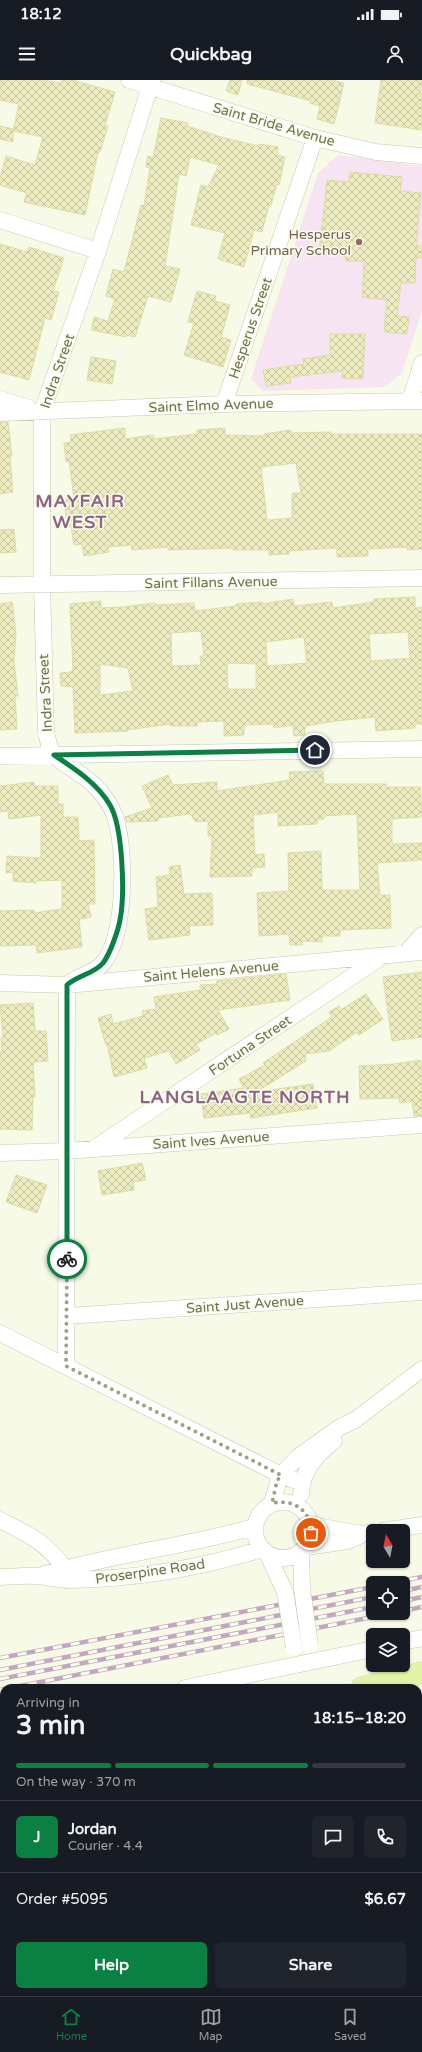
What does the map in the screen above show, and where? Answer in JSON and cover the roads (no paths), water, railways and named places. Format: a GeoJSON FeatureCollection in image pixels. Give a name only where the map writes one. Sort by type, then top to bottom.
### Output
{"type":"FeatureCollection","features":[{"type":"Feature","properties":{"kind":"main road"},"geometry":{"type":"LineString","coordinates":[[378,1684],[422,1673]]}},
{"type":"Feature","properties":{"kind":"street","name":"Saint Bride Avenue"},"geometry":{"type":"LineString","coordinates":[[129,80],[151,83],[315,138],[376,152],[422,156]]}},
{"type":"Feature","properties":{"kind":"street","name":"Indra Street"},"geometry":{"type":"LineString","coordinates":[[54,755],[46,732],[45,721],[42,584],[42,412],[98,251],[151,83]]}},
{"type":"Feature","properties":{"kind":"street","name":"Hesperus Street"},"geometry":{"type":"LineString","coordinates":[[224,404],[315,138]]}},
{"type":"Feature","properties":{"kind":"street"},"geometry":{"type":"LineString","coordinates":[[0,220],[98,251]]}},
{"type":"Feature","properties":{"kind":"street"},"geometry":{"type":"LineString","coordinates":[[416,401],[422,363]]}},
{"type":"Feature","properties":{"kind":"street"},"geometry":{"type":"LineString","coordinates":[[0,398],[42,412]]}},
{"type":"Feature","properties":{"kind":"street","name":"Saint Elmo Avenue"},"geometry":{"type":"LineString","coordinates":[[0,413],[224,404],[416,401]]}},
{"type":"Feature","properties":{"kind":"street","name":"Saint Fillans Avenue"},"geometry":{"type":"LineString","coordinates":[[0,585],[422,578]]}},
{"type":"Feature","properties":{"kind":"street"},"geometry":{"type":"LineString","coordinates":[[0,756],[422,749]]}},
{"type":"Feature","properties":{"kind":"street"},"geometry":{"type":"LineString","coordinates":[[54,755],[85,776],[110,806],[117,822],[121,860],[122,908],[120,921],[105,961],[93,971],[67,985],[66,1151],[68,1316],[66,1366]]}},
{"type":"Feature","properties":{"kind":"street"},"geometry":{"type":"LineString","coordinates":[[406,954],[422,935]]}},
{"type":"Feature","properties":{"kind":"street","name":"Saint Helens Avenue"},"geometry":{"type":"LineString","coordinates":[[0,983],[67,985],[422,952]]}},
{"type":"Feature","properties":{"kind":"street","name":"Fortuna Street"},"geometry":{"type":"LineString","coordinates":[[94,1148],[385,955]]}},
{"type":"Feature","properties":{"kind":"street","name":"Saint Ives Avenue"},"geometry":{"type":"LineString","coordinates":[[0,1154],[66,1151],[422,1125]]}},
{"type":"Feature","properties":{"kind":"street","name":"Saint Just Avenue"},"geometry":{"type":"LineString","coordinates":[[68,1316],[422,1292]]}},
{"type":"Feature","properties":{"kind":"street"},"geometry":{"type":"LineString","coordinates":[[0,1333],[281,1475],[302,1483]]}},
{"type":"Feature","properties":{"kind":"street"},"geometry":{"type":"LineString","coordinates":[[272,1503],[277,1481],[288,1466],[311,1447],[340,1427],[355,1420],[422,1369]]}},
{"type":"Feature","properties":{"kind":"street"},"geometry":{"type":"LineString","coordinates":[[302,1509],[302,1483],[304,1474],[315,1459],[345,1433],[355,1420]]}},
{"type":"Feature","properties":{"kind":"street"},"geometry":{"type":"LineString","coordinates":[[302,1646],[304,1549],[310,1540],[311,1525],[308,1516],[302,1509],[293,1503],[283,1501],[272,1503],[260,1512],[254,1527],[254,1535],[265,1552],[285,1592],[302,1646],[305,1664]]}},
{"type":"Feature","properties":{"kind":"street"},"geometry":{"type":"LineString","coordinates":[[0,1520],[39,1539],[57,1556],[64,1568]]}},
{"type":"Feature","properties":{"kind":"street","name":"Proserpine Road"},"geometry":{"type":"LineString","coordinates":[[311,1525],[366,1533]]}},
{"type":"Feature","properties":{"kind":"street"},"geometry":{"type":"LineString","coordinates":[[410,1527],[422,1525]]}},
{"type":"Feature","properties":{"kind":"street","name":"Proserpine Road"},"geometry":{"type":"LineString","coordinates":[[36,1576],[124,1554],[206,1540],[254,1527]]}},
{"type":"Feature","properties":{"kind":"street","name":"Proserpine Road"},"geometry":{"type":"LineString","coordinates":[[0,1577],[36,1576],[67,1580],[116,1577],[188,1567],[265,1552],[280,1558],[287,1558],[304,1549],[348,1541],[366,1534]]}},
{"type":"Feature","properties":{"kind":"street"},"geometry":{"type":"LineString","coordinates":[[410,1641],[422,1638]]}},
{"type":"Feature","properties":{"kind":"street"},"geometry":{"type":"LineString","coordinates":[[205,1684],[366,1651]]}},
{"type":"Feature","properties":{"kind":"railway"},"geometry":{"type":"LineString","coordinates":[[410,1579],[422,1577]]}},
{"type":"Feature","properties":{"kind":"railway"},"geometry":{"type":"LineString","coordinates":[[410,1590],[422,1587]]}},
{"type":"Feature","properties":{"kind":"railway"},"geometry":{"type":"LineString","coordinates":[[0,1658],[366,1588]]}},
{"type":"Feature","properties":{"kind":"railway"},"geometry":{"type":"LineString","coordinates":[[410,1600],[422,1597]]}},
{"type":"Feature","properties":{"kind":"railway"},"geometry":{"type":"LineString","coordinates":[[0,1670],[366,1598]]}},
{"type":"Feature","properties":{"kind":"railway"},"geometry":{"type":"LineString","coordinates":[[410,1610],[422,1607]]}},
{"type":"Feature","properties":{"kind":"railway"},"geometry":{"type":"LineString","coordinates":[[0,1679],[366,1608]]}},
{"type":"Feature","properties":{"kind":"railway"},"geometry":{"type":"LineString","coordinates":[[30,1684],[366,1618]]}},
{"type":"Feature","properties":{"kind":"place","name":"Hesperus Primary School"},"geometry":{"type":"Point","coordinates":[359,242]}},
{"type":"Feature","properties":{"kind":"district","name":"MAYFAIR WEST"},"geometry":{"type":"Point","coordinates":[80,511]}},
{"type":"Feature","properties":{"kind":"district","name":"LANGLAAGTE NORTH"},"geometry":{"type":"Point","coordinates":[245,1097]}}]}
